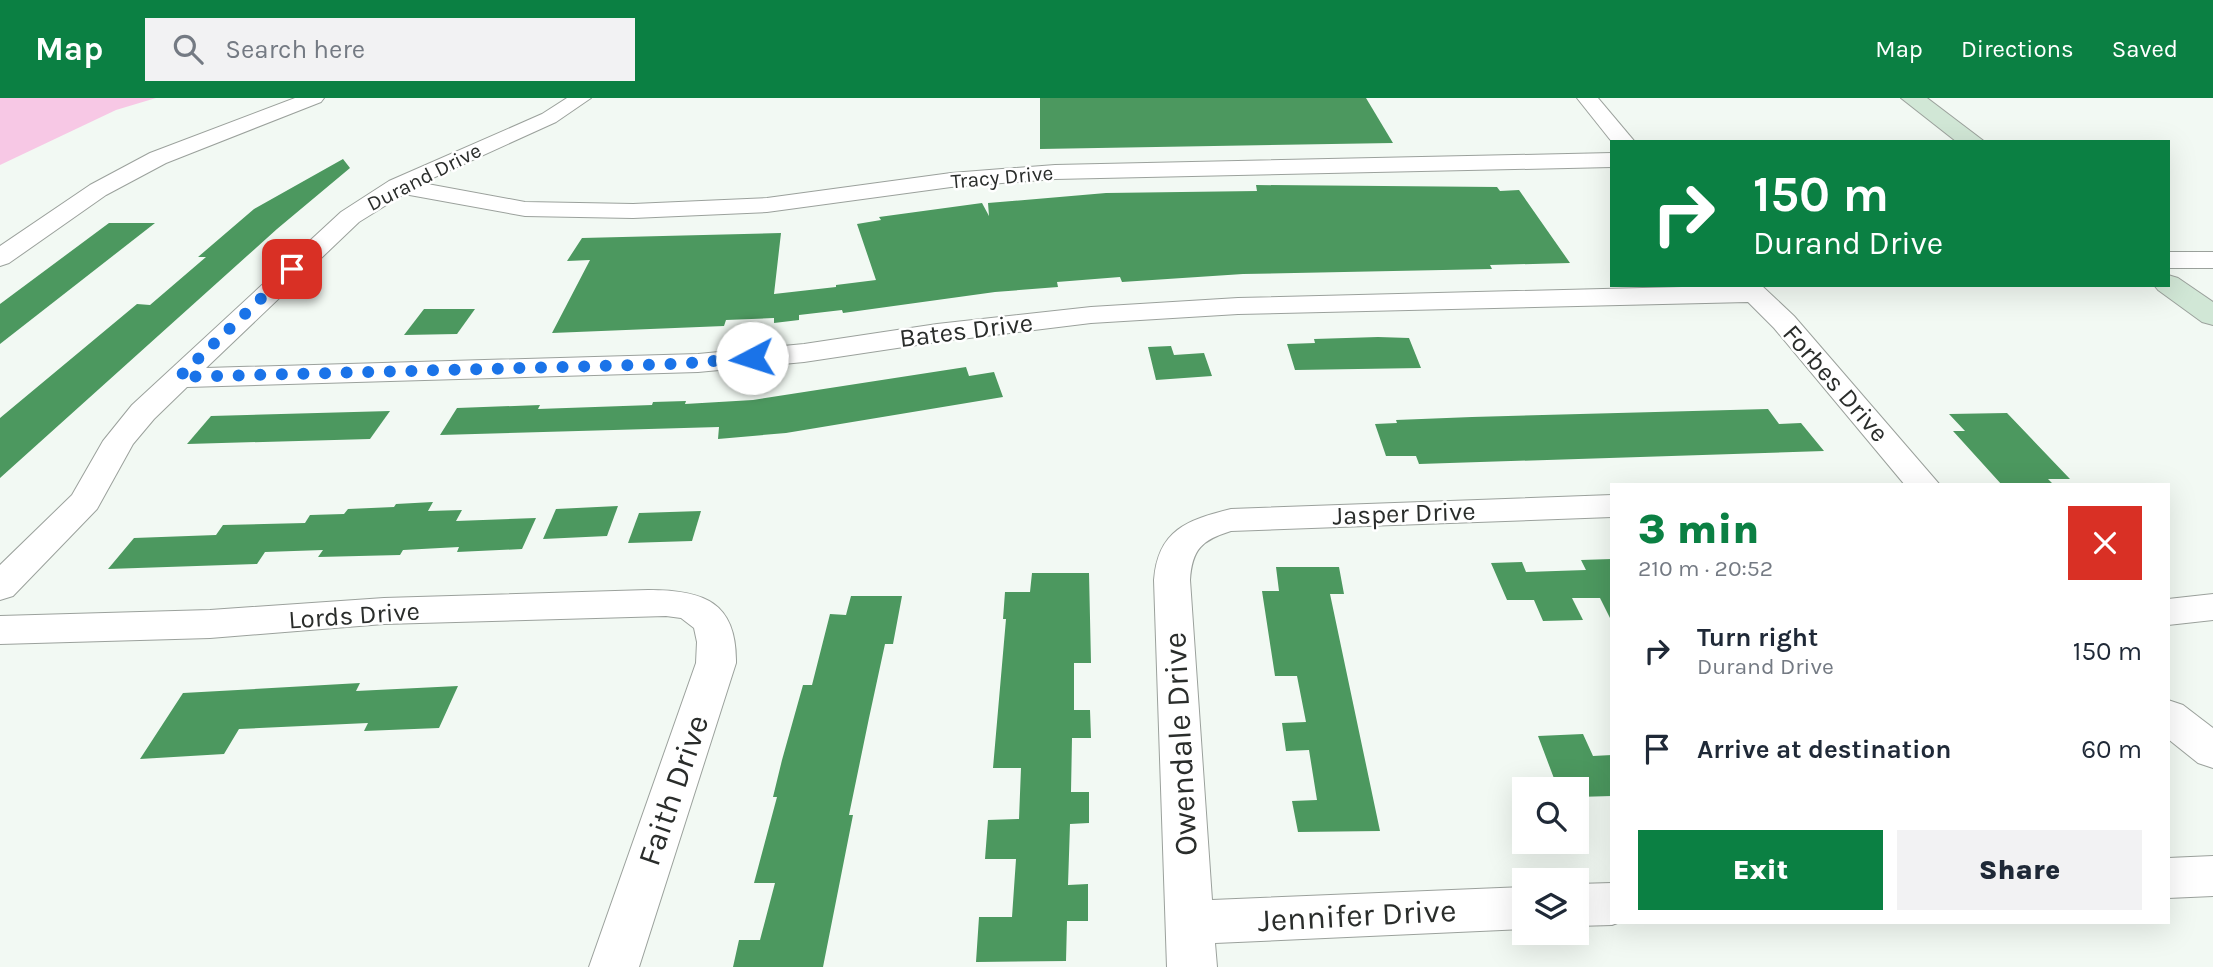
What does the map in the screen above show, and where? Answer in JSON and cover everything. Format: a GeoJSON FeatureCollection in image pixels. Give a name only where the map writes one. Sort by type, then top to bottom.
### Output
{"type":"FeatureCollection","features":[{"type":"Feature","properties":{"kind":"main road"},"geometry":{"type":"LineString","coordinates":[[1912,98],[1970,140]]}},
{"type":"Feature","properties":{"kind":"main road"},"geometry":{"type":"LineString","coordinates":[[2170,285],[2213,316]]}},
{"type":"Feature","properties":{"kind":"street"},"geometry":{"type":"LineString","coordinates":[[0,258],[82,201],[158,158],[314,98]]}},
{"type":"Feature","properties":{"kind":"street","name":"Durand Drive"},"geometry":{"type":"LineString","coordinates":[[0,587],[85,501],[118,441],[143,412],[338,226],[397,186],[550,118],[581,98]]}},
{"type":"Feature","properties":{"kind":"street"},"geometry":{"type":"LineString","coordinates":[[1587,98],[1622,140]]}},
{"type":"Feature","properties":{"kind":"street","name":"Tracy Drive"},"geometry":{"type":"LineString","coordinates":[[397,186],[525,209],[621,211],[767,205],[951,180],[1055,172],[1610,160]]}},
{"type":"Feature","properties":{"kind":"street"},"geometry":{"type":"LineString","coordinates":[[2170,260],[2213,260]]}},
{"type":"Feature","properties":{"kind":"street","name":"Bates Drive"},"geometry":{"type":"LineString","coordinates":[[179,377],[698,363],[804,353],[1079,316],[1238,306],[1750,290]]}},
{"type":"Feature","properties":{"kind":"street","name":"Forbes Drive"},"geometry":{"type":"LineString","coordinates":[[1750,290],[1784,322],[1921,483]]}},
{"type":"Feature","properties":{"kind":"street","name":"Jasper Drive"},"geometry":{"type":"LineString","coordinates":[[1198,530],[1212,524],[1250,518],[1610,506]]}},
{"type":"Feature","properties":{"kind":"street","name":"Owendale Drive"},"geometry":{"type":"LineString","coordinates":[[1190,945],[1172,564],[1178,548],[1198,530]]}},
{"type":"Feature","properties":{"kind":"street","name":"Lords Drive"},"geometry":{"type":"LineString","coordinates":[[0,630],[210,624],[384,611],[664,602],[691,606],[706,614]]}},
{"type":"Feature","properties":{"kind":"street"},"geometry":{"type":"LineString","coordinates":[[2170,611],[2213,607]]}},
{"type":"Feature","properties":{"kind":"street","name":"Faith Drive"},"geometry":{"type":"LineString","coordinates":[[614,967],[716,663],[716,627],[706,614]]}},
{"type":"Feature","properties":{"kind":"street"},"geometry":{"type":"LineString","coordinates":[[2170,718],[2213,751]]}},
{"type":"Feature","properties":{"kind":"street"},"geometry":{"type":"LineString","coordinates":[[2170,878],[2213,876]]}},
{"type":"Feature","properties":{"kind":"street"},"geometry":{"type":"LineString","coordinates":[[1589,905],[1610,904]]}},
{"type":"Feature","properties":{"kind":"street","name":"Jennifer Drive"},"geometry":{"type":"LineString","coordinates":[[1190,945],[1512,909]]}},
{"type":"Feature","properties":{"kind":"shaded area"},"geometry":{"type":"Polygon","coordinates":[[[0,98],[156,98],[116,110],[0,165],[0,98]]]}},
{"type":"Feature","properties":{"kind":"building"},"geometry":{"type":"Polygon","coordinates":[[[1040,98],[1366,98],[1393,143],[1040,149],[1040,98]]]}},
{"type":"Feature","properties":{"kind":"building"},"geometry":{"type":"Polygon","coordinates":[[[343,159],[350,168],[277,229],[0,478],[0,418],[137,304],[150,305],[206,257],[198,257],[254,209],[343,159]]]}},
{"type":"Feature","properties":{"kind":"building"},"geometry":{"type":"Polygon","coordinates":[[[1256,185],[1497,187],[1500,191],[1519,190],[1570,263],[1490,265],[1492,269],[1243,274],[1122,282],[1120,277],[1057,282],[1058,287],[995,292],[843,313],[842,310],[799,315],[799,320],[774,323],[774,318],[726,320],[724,326],[552,333],[590,260],[567,261],[582,238],[781,233],[774,294],[876,280],[857,224],[881,220],[879,217],[982,203],[989,216],[988,203],[1106,193],[1257,191],[1256,185]]]}},
{"type":"Feature","properties":{"kind":"building"},"geometry":{"type":"Polygon","coordinates":[[[109,223],[155,223],[0,344],[0,304],[109,223]]]}},
{"type":"Feature","properties":{"kind":"building"},"geometry":{"type":"Polygon","coordinates":[[[424,309],[475,309],[457,334],[404,335],[424,309]]]}},
{"type":"Feature","properties":{"kind":"building"},"geometry":{"type":"Polygon","coordinates":[[[1409,338],[1421,368],[1295,370],[1287,344],[1315,343],[1314,339],[1409,338]]]}},
{"type":"Feature","properties":{"kind":"building"},"geometry":{"type":"Polygon","coordinates":[[[1171,346],[1174,355],[1204,353],[1212,376],[1156,380],[1148,347],[1171,346]]]}},
{"type":"Feature","properties":{"kind":"building"},"geometry":{"type":"Polygon","coordinates":[[[966,367],[969,376],[994,372],[1003,397],[786,433],[718,439],[719,427],[440,435],[457,408],[540,405],[538,409],[652,405],[653,402],[686,401],[685,404],[753,400],[966,367]]]}},
{"type":"Feature","properties":{"kind":"building"},"geometry":{"type":"Polygon","coordinates":[[[1768,409],[1779,424],[1801,423],[1824,451],[1419,464],[1416,456],[1386,456],[1375,424],[1397,423],[1396,420],[1472,417],[1768,409]]]}},
{"type":"Feature","properties":{"kind":"building"},"geometry":{"type":"Polygon","coordinates":[[[390,411],[370,439],[187,444],[211,416],[390,411]]]}},
{"type":"Feature","properties":{"kind":"building"},"geometry":{"type":"Polygon","coordinates":[[[2007,413],[2070,479],[2048,479],[2052,483],[2000,483],[1953,431],[1965,431],[1949,414],[2007,413]]]}},
{"type":"Feature","properties":{"kind":"building"},"geometry":{"type":"Polygon","coordinates":[[[433,502],[428,511],[462,510],[456,521],[536,518],[522,549],[457,552],[459,547],[403,550],[400,555],[318,557],[323,550],[265,552],[257,564],[108,569],[134,538],[216,535],[223,525],[305,523],[310,515],[344,514],[348,509],[433,502]]]}},
{"type":"Feature","properties":{"kind":"building"},"geometry":{"type":"Polygon","coordinates":[[[618,506],[607,536],[543,539],[556,509],[618,506]]]}},
{"type":"Feature","properties":{"kind":"building"},"geometry":{"type":"Polygon","coordinates":[[[701,511],[692,541],[628,543],[639,513],[701,511]]]}},
{"type":"Feature","properties":{"kind":"building"},"geometry":{"type":"Polygon","coordinates":[[[1610,559],[1610,618],[1600,598],[1572,598],[1583,620],[1543,621],[1534,600],[1507,600],[1491,563],[1522,562],[1526,572],[1586,570],[1581,560],[1610,559]]]}},
{"type":"Feature","properties":{"kind":"building"},"geometry":{"type":"Polygon","coordinates":[[[1276,567],[1339,567],[1344,594],[1330,594],[1380,831],[1298,832],[1292,801],[1317,800],[1309,750],[1286,751],[1282,723],[1306,722],[1297,676],[1275,676],[1262,591],[1279,591],[1276,567]]]}},
{"type":"Feature","properties":{"kind":"building"},"geometry":{"type":"Polygon","coordinates":[[[1032,573],[1089,573],[1091,663],[1074,663],[1074,710],[1090,710],[1091,738],[1072,738],[1071,792],[1089,792],[1089,823],[1070,824],[1068,885],[1088,884],[1088,921],[1067,921],[1066,961],[976,962],[979,917],[1012,917],[1016,859],[985,859],[988,820],[1019,819],[1021,768],[993,768],[1006,619],[1003,619],[1005,592],[1030,592],[1032,573]]]}},
{"type":"Feature","properties":{"kind":"building"},"geometry":{"type":"Polygon","coordinates":[[[851,596],[902,596],[893,644],[885,644],[869,718],[823,967],[733,967],[739,940],[760,940],[775,883],[754,883],[777,797],[773,797],[782,760],[803,685],[812,685],[830,614],[846,615],[851,596]]]}},
{"type":"Feature","properties":{"kind":"building"},"geometry":{"type":"Polygon","coordinates":[[[360,683],[356,691],[458,686],[439,728],[364,731],[368,723],[239,729],[224,754],[140,759],[183,693],[360,683]]]}},
{"type":"Feature","properties":{"kind":"building"},"geometry":{"type":"Polygon","coordinates":[[[1583,734],[1593,756],[1610,755],[1610,796],[1589,797],[1589,777],[1553,777],[1538,736],[1583,734]]]}},
{"type":"Feature","properties":{"kind":"route"},"geometry":{"type":"LineString","coordinates":[[292,269],[179,377],[675,364],[752,358]]}}]}
